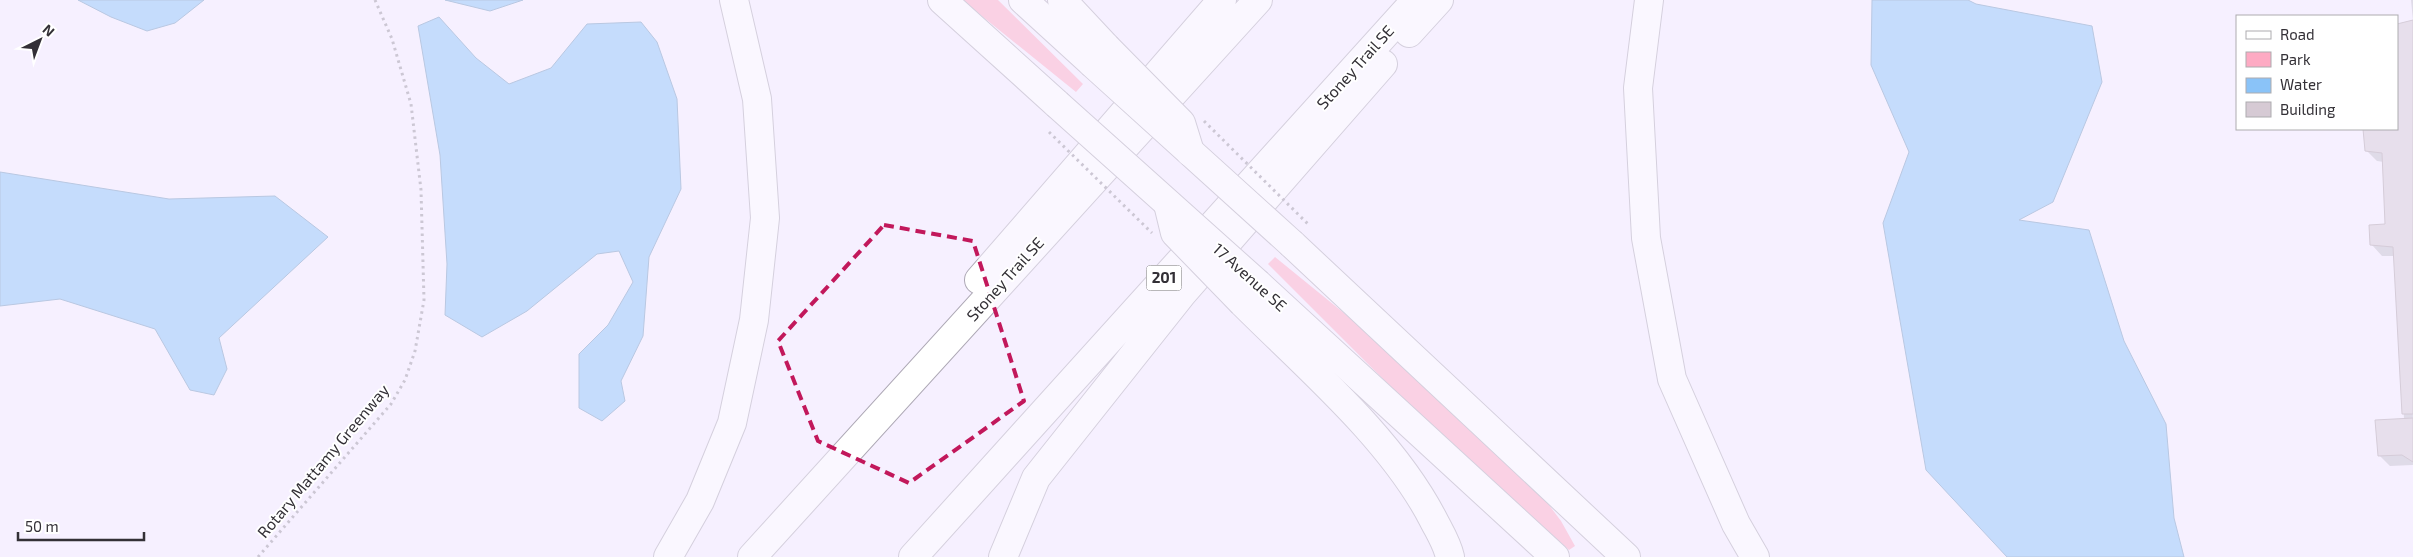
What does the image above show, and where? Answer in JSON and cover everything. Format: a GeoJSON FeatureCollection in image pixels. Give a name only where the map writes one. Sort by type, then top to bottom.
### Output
{"type":"FeatureCollection","features":[{"type":"Feature","properties":{"kind":"main road"},"geometry":{"type":"LineString","coordinates":[[668,557],[700,501],[732,423],[754,320],[765,218],[757,99],[734,0]]}},
{"type":"Feature","properties":{"kind":"main road"},"geometry":{"type":"LineString","coordinates":[[942,0],[1168,204],[1175,233],[1251,294],[1394,458],[1423,501],[1448,547],[1450,557]]}},
{"type":"Feature","properties":{"kind":"main road"},"geometry":{"type":"LineString","coordinates":[[1023,0],[1099,55],[1182,123],[1190,152],[1301,235],[1626,557]]}},
{"type":"Feature","properties":{"kind":"main road"},"geometry":{"type":"LineString","coordinates":[[1062,0],[1099,55]]}},
{"type":"Feature","properties":{"kind":"main road"},"geometry":{"type":"LineString","coordinates":[[801,505],[811,476],[1222,0]]}},
{"type":"Feature","properties":{"kind":"main road","name":"Stoney Trail SE"},"geometry":{"type":"LineString","coordinates":[[752,557],[1258,0]]}},
{"type":"Feature","properties":{"kind":"main road","name":"Stoney Trail SE"},"geometry":{"type":"LineString","coordinates":[[913,557],[1416,0]]}},
{"type":"Feature","properties":{"kind":"main road"},"geometry":{"type":"LineString","coordinates":[[1003,557],[1036,478],[1182,294],[1438,0]]}},
{"type":"Feature","properties":{"kind":"main road"},"geometry":{"type":"LineString","coordinates":[[1649,0],[1638,88],[1646,238],[1672,379],[1732,515],[1755,557]]}},
{"type":"Feature","properties":{"kind":"main road","name":"17 Avenue SE"},"geometry":{"type":"LineString","coordinates":[[1251,294],[1555,557]]}},
{"type":"Feature","properties":{"kind":"path","name":"Rotary Mattamy Greenway"},"geometry":{"type":"LineString","coordinates":[[258,557],[391,404],[406,380],[415,351],[424,300],[420,190],[411,104],[392,39],[374,0]]}},
{"type":"Feature","properties":{"kind":"path"},"geometry":{"type":"LineString","coordinates":[[1198,114],[1301,235]]}},
{"type":"Feature","properties":{"kind":"path"},"geometry":{"type":"LineString","coordinates":[[1049,132],[1155,236]]}},
{"type":"Feature","properties":{"kind":"highlighted area"},"geometry":{"type":"Polygon","coordinates":[[[884,225],[973,241],[1024,401],[909,483],[818,441],[778,341],[884,225]]]}},
{"type":"Feature","properties":{"kind":"green space"},"geometry":{"type":"Polygon","coordinates":[[[962,0],[998,0],[1083,84],[1076,92],[962,0]]]}},
{"type":"Feature","properties":{"kind":"green space"},"geometry":{"type":"Polygon","coordinates":[[[1275,257],[1398,357],[1537,489],[1561,521],[1575,546],[1569,550],[1409,405],[1268,264],[1275,257]]]}},
{"type":"Feature","properties":{"kind":"water"},"geometry":{"type":"Polygon","coordinates":[[[78,0],[204,0],[175,23],[147,31],[111,17],[78,0]]]}},
{"type":"Feature","properties":{"kind":"water"},"geometry":{"type":"Polygon","coordinates":[[[445,0],[523,0],[490,11],[445,0]]]}},
{"type":"Feature","properties":{"kind":"water"},"geometry":{"type":"Polygon","coordinates":[[[1872,0],[1968,0],[1976,4],[2092,26],[2102,82],[2053,202],[2019,220],[2089,230],[2124,341],[2166,424],[2174,518],[2184,557],[2007,557],[1926,470],[1883,223],[1909,152],[1871,65],[1872,0]]]}},
{"type":"Feature","properties":{"kind":"water"},"geometry":{"type":"Polygon","coordinates":[[[439,17],[476,58],[509,84],[551,68],[587,24],[641,22],[657,42],[677,99],[681,189],[649,257],[643,336],[621,381],[625,401],[602,421],[579,408],[579,354],[608,325],[633,282],[619,251],[597,254],[527,311],[482,337],[445,315],[447,264],[440,155],[418,26],[439,17]]]}},
{"type":"Feature","properties":{"kind":"water"},"geometry":{"type":"Polygon","coordinates":[[[0,172],[169,199],[275,196],[328,237],[219,338],[227,369],[214,395],[190,390],[155,329],[60,299],[0,306],[0,172]]]}},
{"type":"Feature","properties":{"kind":"building"},"geometry":{"type":"Polygon","coordinates":[[[2413,20],[2413,414],[2402,414],[2393,247],[2370,245],[2369,225],[2385,224],[2382,153],[2365,151],[2363,130],[2398,130],[2398,24],[2413,20]]]}},
{"type":"Feature","properties":{"kind":"building"},"geometry":{"type":"Polygon","coordinates":[[[2413,418],[2413,462],[2402,455],[2378,456],[2375,420],[2413,418]]]}}]}
